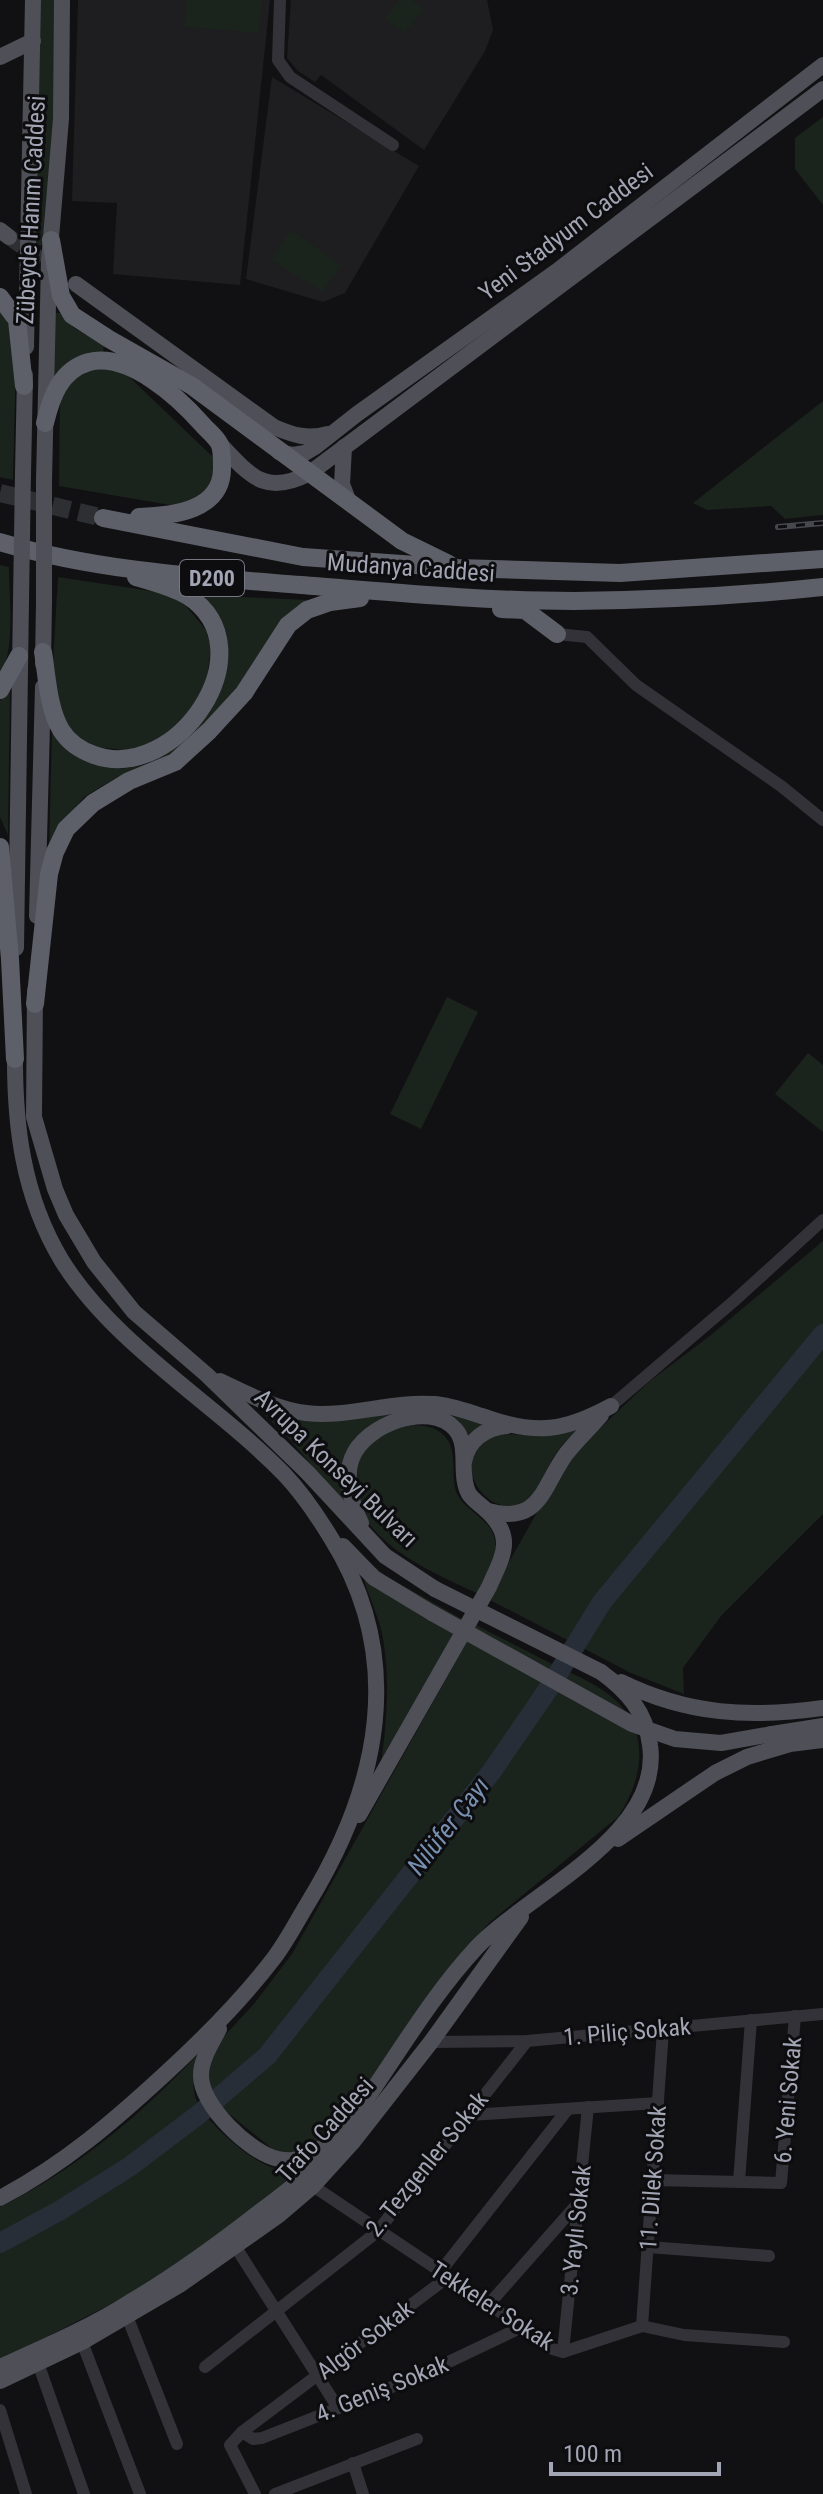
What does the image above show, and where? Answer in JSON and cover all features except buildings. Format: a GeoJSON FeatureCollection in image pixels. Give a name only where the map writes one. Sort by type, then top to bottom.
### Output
{"type":"FeatureCollection","features":[{"type":"Feature","properties":{"kind":"highway"},"geometry":{"type":"LineString","coordinates":[[51,240],[61,296],[72,315],[192,386],[279,452],[347,497],[402,541],[458,568]]}},
{"type":"Feature","properties":{"kind":"highway"},"geometry":{"type":"LineString","coordinates":[[0,297],[17,320],[24,386]]}},
{"type":"Feature","properties":{"kind":"highway"},"geometry":{"type":"LineString","coordinates":[[45,423],[51,399],[65,376],[88,363],[113,362],[161,385],[183,402],[219,443]]}},
{"type":"Feature","properties":{"kind":"highway","name":"Mudanya Caddesi"},"geometry":{"type":"LineString","coordinates":[[219,443],[222,477],[214,492],[200,506],[163,516],[103,518],[303,557],[458,568],[620,573],[823,559]]}},
{"type":"Feature","properties":{"kind":"highway","name":"Mudanya Caddesi"},"geometry":{"type":"LineString","coordinates":[[3,544],[99,564],[210,578],[427,595],[574,601],[766,593],[823,587]]}},
{"type":"Feature","properties":{"kind":"highway"},"geometry":{"type":"LineString","coordinates":[[43,652],[54,717],[62,732],[74,746],[104,759],[123,760],[157,750],[193,721],[204,705],[212,690],[219,660],[210,620],[190,597],[99,564]]}},
{"type":"Feature","properties":{"kind":"highway"},"geometry":{"type":"LineString","coordinates":[[35,1004],[49,874],[66,829],[93,803],[129,781],[175,762],[244,693],[288,625],[307,610],[347,598],[427,595],[465,606],[525,610],[557,634]]}},
{"type":"Feature","properties":{"kind":"highway"},"geometry":{"type":"LineString","coordinates":[[0,690],[19,656]]}},
{"type":"Feature","properties":{"kind":"highway"},"geometry":{"type":"LineString","coordinates":[[0,847],[15,1059]]}},
{"type":"Feature","properties":{"kind":"main road","name":"Zübeyde Hanım Caddesi"},"geometry":{"type":"LineString","coordinates":[[24,386],[33,0]]}},
{"type":"Feature","properties":{"kind":"main road","name":"Zübeyde Hanım Caddesi"},"geometry":{"type":"LineString","coordinates":[[45,423],[51,240],[61,119],[62,0]]}},
{"type":"Feature","properties":{"kind":"main road"},"geometry":{"type":"LineString","coordinates":[[0,57],[33,41]]}},
{"type":"Feature","properties":{"kind":"main road","name":"Yeni Stadyum Caddesi"},"geometry":{"type":"LineString","coordinates":[[279,452],[293,455],[305,453],[557,271],[823,65]]}},
{"type":"Feature","properties":{"kind":"main road","name":"Yeni Stadyum Caddesi"},"geometry":{"type":"LineString","coordinates":[[310,473],[823,89]]}},
{"type":"Feature","properties":{"kind":"main road"},"geometry":{"type":"LineString","coordinates":[[76,284],[274,427],[297,436],[315,437],[334,432]]}},
{"type":"Feature","properties":{"kind":"main road","name":"Avrupa Konseyi Bulvarı"},"geometry":{"type":"LineString","coordinates":[[0,2198],[42,2176],[114,2121],[224,2017],[277,1955],[327,1872],[359,1793],[369,1759],[378,1689],[368,1618],[356,1583],[314,1508],[283,1473],[98,1310],[63,1263],[45,1229],[22,1164],[17,1127],[15,1059],[24,386]]}},
{"type":"Feature","properties":{"kind":"main road","name":"Avrupa Konseyi Bulvarı"},"geometry":{"type":"LineString","coordinates":[[0,2367],[128,2304],[203,2255],[301,2180],[339,2143],[444,1987],[476,1949],[500,1925],[587,1860],[627,1821],[637,1808],[650,1778],[653,1762],[649,1733],[636,1705],[623,1688],[601,1672],[435,1589],[385,1556],[307,1472],[207,1375],[134,1312],[94,1262],[66,1215],[34,1117],[45,423]]}},
{"type":"Feature","properties":{"kind":"main road"},"geometry":{"type":"LineString","coordinates":[[219,443],[253,478],[265,483],[296,480],[310,473]]}},
{"type":"Feature","properties":{"kind":"main road"},"geometry":{"type":"LineString","coordinates":[[344,447],[342,484],[347,497]]}},
{"type":"Feature","properties":{"kind":"main road"},"geometry":{"type":"LineString","coordinates":[[207,1375],[275,1407],[308,1413],[393,1404],[437,1404],[512,1426],[546,1430],[581,1422],[611,1406]]}},
{"type":"Feature","properties":{"kind":"main road"},"geometry":{"type":"LineString","coordinates":[[488,1511],[507,1515],[532,1507],[569,1451],[611,1406]]}},
{"type":"Feature","properties":{"kind":"main road"},"geometry":{"type":"LineString","coordinates":[[327,1872],[505,1552],[505,1540],[488,1511],[469,1493],[463,1473],[461,1442],[456,1430],[441,1420],[410,1418],[384,1424],[365,1438],[351,1459],[349,1482],[354,1508],[367,1537]]}},
{"type":"Feature","properties":{"kind":"main road"},"geometry":{"type":"LineString","coordinates":[[463,1473],[465,1456],[473,1441],[489,1430],[512,1426]]}},
{"type":"Feature","properties":{"kind":"main road"},"geometry":{"type":"LineString","coordinates":[[327,1531],[374,1578],[632,1724],[675,1739],[721,1743],[823,1726]]}},
{"type":"Feature","properties":{"kind":"main road"},"geometry":{"type":"LineString","coordinates":[[601,1672],[666,1701],[720,1712],[776,1714],[823,1708]]}},
{"type":"Feature","properties":{"kind":"main road"},"geometry":{"type":"LineString","coordinates":[[587,1860],[715,1773],[747,1757],[790,1744],[823,1740]]}},
{"type":"Feature","properties":{"kind":"main road","name":"Trafo Caddesi"},"geometry":{"type":"LineString","coordinates":[[0,2381],[82,2342],[181,2284],[279,2215],[313,2186],[352,2143],[431,2042],[513,1927],[544,1891]]}},
{"type":"Feature","properties":{"kind":"main road"},"geometry":{"type":"LineString","coordinates":[[224,2017],[204,2059],[200,2077],[205,2096],[218,2116],[265,2155],[295,2161],[314,2155],[366,2101]]}},
{"type":"Feature","properties":{"kind":"street"},"geometry":{"type":"LineString","coordinates":[[280,0],[278,60],[283,69],[290,77],[393,145]]}},
{"type":"Feature","properties":{"kind":"street"},"geometry":{"type":"LineString","coordinates":[[557,634],[587,637],[636,685],[781,786],[823,820]]}},
{"type":"Feature","properties":{"kind":"street"},"geometry":{"type":"LineString","coordinates":[[611,1406],[823,1220]]}},
{"type":"Feature","properties":{"kind":"street","name":"1. Piliç Sokak"},"geometry":{"type":"LineString","coordinates":[[431,2042],[527,2041],[823,2014]]}},
{"type":"Feature","properties":{"kind":"street","name":"6. Yeni Sokak"},"geometry":{"type":"LineString","coordinates":[[739,2182],[781,2183],[795,2016]]}},
{"type":"Feature","properties":{"kind":"street"},"geometry":{"type":"LineString","coordinates":[[652,2180],[739,2182],[751,2020]]}},
{"type":"Feature","properties":{"kind":"street","name":"11. Dilek Sokak"},"geometry":{"type":"LineString","coordinates":[[642,2326],[663,2030]]}},
{"type":"Feature","properties":{"kind":"street","name":"2. Tezgenler Sokak"},"geometry":{"type":"LineString","coordinates":[[205,2367],[377,2232],[527,2041]]}},
{"type":"Feature","properties":{"kind":"street"},"geometry":{"type":"LineString","coordinates":[[469,2115],[658,2103]]}},
{"type":"Feature","properties":{"kind":"street","name":"3. Yaylı Sokak"},"geometry":{"type":"LineString","coordinates":[[563,2352],[588,2107]]}},
{"type":"Feature","properties":{"kind":"street","name":"Algör Sokak"},"geometry":{"type":"LineString","coordinates":[[242,2432],[444,2274],[568,2109]]}},
{"type":"Feature","properties":{"kind":"street","name":"Tekkeler Sokak"},"geometry":{"type":"LineString","coordinates":[[313,2186],[549,2348],[563,2352],[642,2326]]}},
{"type":"Feature","properties":{"kind":"street"},"geometry":{"type":"LineString","coordinates":[[489,2304],[579,2202]]}},
{"type":"Feature","properties":{"kind":"street"},"geometry":{"type":"LineString","coordinates":[[235,2246],[338,2408]]}},
{"type":"Feature","properties":{"kind":"street"},"geometry":{"type":"LineString","coordinates":[[648,2247],[769,2256]]}},
{"type":"Feature","properties":{"kind":"street"},"geometry":{"type":"LineString","coordinates":[[127,2316],[177,2444]]}},
{"type":"Feature","properties":{"kind":"street"},"geometry":{"type":"LineString","coordinates":[[642,2326],[684,2335],[784,2342]]}},
{"type":"Feature","properties":{"kind":"street","name":"4. Geniş Sokak"},"geometry":{"type":"LineString","coordinates":[[242,2432],[253,2439],[262,2438],[415,2378],[520,2328]]}},
{"type":"Feature","properties":{"kind":"street"},"geometry":{"type":"LineString","coordinates":[[82,2342],[140,2494]]}},
{"type":"Feature","properties":{"kind":"street"},"geometry":{"type":"LineString","coordinates":[[38,2363],[84,2494]]}},
{"type":"Feature","properties":{"kind":"street"},"geometry":{"type":"LineString","coordinates":[[0,2410],[26,2494]]}},
{"type":"Feature","properties":{"kind":"street"},"geometry":{"type":"LineString","coordinates":[[242,2432],[230,2445],[255,2494]]}},
{"type":"Feature","properties":{"kind":"street"},"geometry":{"type":"LineString","coordinates":[[275,2494],[417,2439]]}},
{"type":"Feature","properties":{"kind":"street"},"geometry":{"type":"LineString","coordinates":[[353,2463],[363,2494]]}},
{"type":"Feature","properties":{"kind":"street"},"geometry":{"type":"LineString","coordinates":[[309,2480],[314,2494]]}},
{"type":"Feature","properties":{"kind":"shaded area"},"geometry":{"type":"Polygon","coordinates":[[[33,0],[59,0],[57,86],[46,245],[33,246],[33,0]]]}},
{"type":"Feature","properties":{"kind":"shaded area"},"geometry":{"type":"Polygon","coordinates":[[[78,0],[270,0],[240,285],[113,274],[117,203],[72,201],[78,0]]]}},
{"type":"Feature","properties":{"kind":"shaded area"},"geometry":{"type":"Polygon","coordinates":[[[186,0],[262,0],[259,33],[184,27],[186,0]]]}},
{"type":"Feature","properties":{"kind":"shaded area"},"geometry":{"type":"Polygon","coordinates":[[[291,0],[487,0],[493,30],[485,51],[424,150],[321,75],[315,82],[298,71],[287,58],[291,0]]]}},
{"type":"Feature","properties":{"kind":"shaded area"},"geometry":{"type":"Polygon","coordinates":[[[399,0],[412,0],[424,10],[404,33],[384,18],[399,0]]]}},
{"type":"Feature","properties":{"kind":"shaded area"},"geometry":{"type":"Polygon","coordinates":[[[272,77],[419,166],[345,293],[323,302],[246,279],[272,77]]]}},
{"type":"Feature","properties":{"kind":"shaded area"},"geometry":{"type":"Polygon","coordinates":[[[823,117],[823,205],[795,169],[795,138],[823,117]]]}},
{"type":"Feature","properties":{"kind":"shaded area"},"geometry":{"type":"Polygon","coordinates":[[[291,230],[342,265],[322,292],[271,260],[291,230]]]}},
{"type":"Feature","properties":{"kind":"shaded area"},"geometry":{"type":"Polygon","coordinates":[[[0,310],[13,332],[16,355],[13,480],[0,477],[0,310]]]}},
{"type":"Feature","properties":{"kind":"shaded area"},"geometry":{"type":"Polygon","coordinates":[[[55,313],[61,313],[74,328],[104,345],[103,355],[54,379],[55,313]]]}},
{"type":"Feature","properties":{"kind":"shaded area"},"geometry":{"type":"Polygon","coordinates":[[[85,369],[122,370],[216,460],[209,491],[186,504],[170,505],[59,486],[60,396],[68,380],[85,369]]]}},
{"type":"Feature","properties":{"kind":"shaded area"},"geometry":{"type":"Polygon","coordinates":[[[823,401],[823,515],[785,519],[771,506],[707,510],[693,503],[823,401]]]}},
{"type":"Feature","properties":{"kind":"shaded area"},"geometry":{"type":"Polygon","coordinates":[[[0,565],[9,567],[10,623],[8,652],[0,677],[0,565]]]}},
{"type":"Feature","properties":{"kind":"shaded area"},"geometry":{"type":"Polygon","coordinates":[[[58,577],[151,591],[180,599],[206,630],[211,646],[206,686],[184,719],[148,746],[133,751],[87,746],[70,734],[60,717],[53,662],[58,577]]]}},
{"type":"Feature","properties":{"kind":"shaded area"},"geometry":{"type":"Polygon","coordinates":[[[198,595],[308,600],[215,717],[168,756],[114,779],[84,797],[62,824],[49,850],[52,733],[87,760],[114,768],[129,768],[158,758],[212,703],[225,677],[198,595]]]}},
{"type":"Feature","properties":{"kind":"shaded area"},"geometry":{"type":"Polygon","coordinates":[[[10,689],[8,835],[0,817],[0,701],[10,689]]]}},
{"type":"Feature","properties":{"kind":"shaded area"},"geometry":{"type":"Polygon","coordinates":[[[447,997],[478,1012],[421,1129],[390,1114],[447,997]]]}},
{"type":"Feature","properties":{"kind":"shaded area"},"geometry":{"type":"Polygon","coordinates":[[[808,1053],[823,1065],[823,1132],[775,1094],[808,1053]]]}},
{"type":"Feature","properties":{"kind":"shaded area"},"geometry":{"type":"Polygon","coordinates":[[[823,1241],[823,1514],[721,1616],[683,1668],[684,1694],[631,1673],[488,1599],[544,1500],[580,1447],[650,1381],[711,1335],[823,1241]]]}},
{"type":"Feature","properties":{"kind":"shaded area"},"geometry":{"type":"Polygon","coordinates":[[[251,1401],[286,1417],[432,1410],[488,1425],[467,1439],[428,1416],[357,1441],[350,1511],[292,1442],[251,1401]]]}},
{"type":"Feature","properties":{"kind":"shaded area"},"geometry":{"type":"Polygon","coordinates":[[[415,1425],[433,1428],[447,1439],[452,1452],[457,1494],[493,1533],[494,1554],[477,1593],[433,1572],[389,1544],[371,1526],[359,1506],[354,1484],[363,1451],[382,1434],[415,1425]]]}},
{"type":"Feature","properties":{"kind":"shaded area"},"geometry":{"type":"Polygon","coordinates":[[[580,1428],[558,1451],[539,1487],[526,1502],[514,1506],[502,1505],[491,1500],[475,1482],[473,1458],[486,1441],[503,1435],[550,1435],[580,1428]]]}},
{"type":"Feature","properties":{"kind":"shaded area"},"geometry":{"type":"Polygon","coordinates":[[[360,1555],[386,1576],[462,1619],[381,1763],[387,1701],[385,1654],[381,1628],[362,1573],[360,1555]]]}},
{"type":"Feature","properties":{"kind":"shaded area"},"geometry":{"type":"Polygon","coordinates":[[[476,1625],[589,1682],[617,1702],[629,1716],[636,1732],[639,1766],[635,1783],[618,1817],[490,1922],[454,1962],[332,2133],[315,2149],[296,2154],[275,2151],[223,2109],[210,2091],[207,2075],[215,2046],[253,2005],[292,1954],[476,1625]]]}},
{"type":"Feature","properties":{"kind":"shaded area"},"geometry":{"type":"Polygon","coordinates":[[[197,2055],[194,2093],[200,2108],[217,2128],[251,2156],[271,2167],[285,2169],[308,2164],[198,2251],[144,2287],[0,2361],[0,2207],[54,2176],[105,2140],[153,2099],[197,2055]]]}},
{"type":"Feature","properties":{"kind":"waterway","name":"Nilüfer Çayı"},"geometry":{"type":"LineString","coordinates":[[0,2243],[129,2167],[198,2115],[267,2056],[492,1771],[549,1688],[602,1602],[823,1334]]}},
{"type":"Feature","properties":{"kind":"tunnel"},"geometry":{"type":"LineString","coordinates":[[9,237],[58,272]]}},
{"type":"Feature","properties":{"kind":"tunnel"},"geometry":{"type":"LineString","coordinates":[[0,493],[103,518]]}},
{"type":"Feature","properties":{"kind":"railway"},"geometry":{"type":"LineString","coordinates":[[778,527],[823,523]]}}]}
